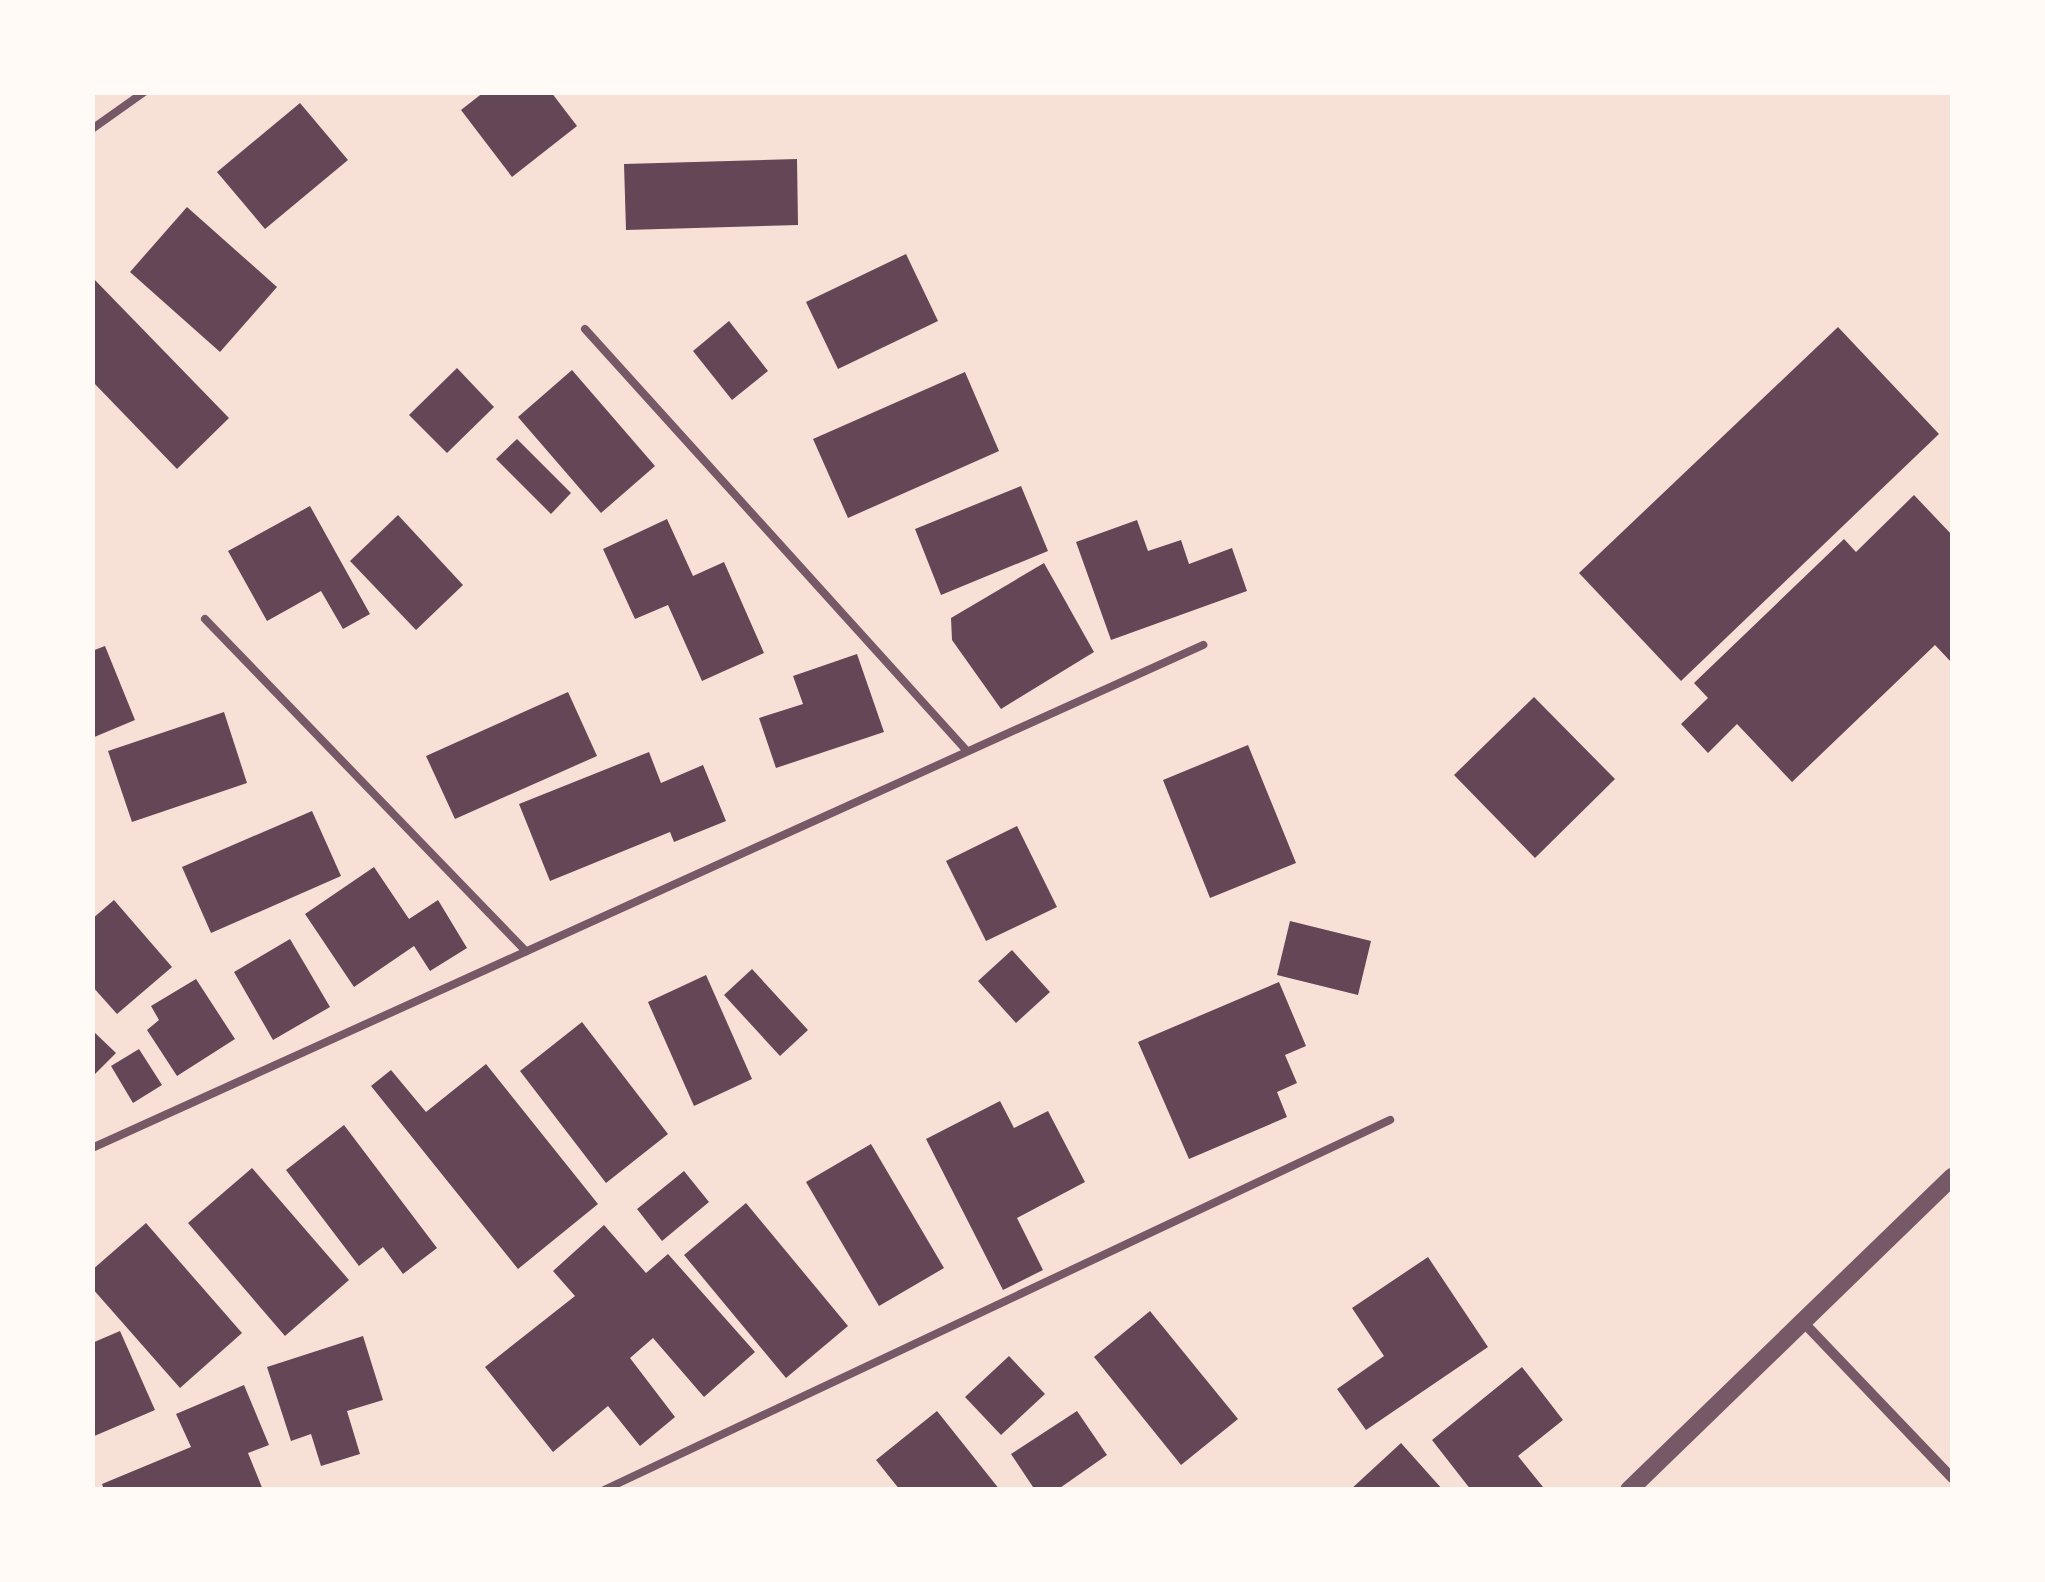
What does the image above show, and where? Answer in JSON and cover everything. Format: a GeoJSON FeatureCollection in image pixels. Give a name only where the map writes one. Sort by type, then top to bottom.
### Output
{"type":"FeatureCollection","features":[{"type":"Feature","properties":{"kind":"street"},"geometry":{"type":"LineString","coordinates":[[1629,1490],[1805,1324],[1952,1176]]}},
{"type":"Feature","properties":{"kind":"street"},"geometry":{"type":"LineString","coordinates":[[1805,1324],[1952,1478]]}},
{"type":"Feature","properties":{"kind":"lane"},"geometry":{"type":"LineString","coordinates":[[92,129],[144,92]]}},
{"type":"Feature","properties":{"kind":"lane"},"geometry":{"type":"LineString","coordinates":[[585,329],[967,751]]}},
{"type":"Feature","properties":{"kind":"lane"},"geometry":{"type":"LineString","coordinates":[[205,620],[526,951]]}},
{"type":"Feature","properties":{"kind":"lane"},"geometry":{"type":"LineString","coordinates":[[92,1148],[1202,645]]}},
{"type":"Feature","properties":{"kind":"lane"},"geometry":{"type":"LineString","coordinates":[[604,1490],[1390,1120]]}},
{"type":"Feature","properties":{"kind":"building"},"geometry":{"type":"Polygon","coordinates":[[[484,92],[551,92],[577,126],[512,177],[461,110],[484,92]]]}},
{"type":"Feature","properties":{"kind":"building"},"geometry":{"type":"Polygon","coordinates":[[[300,103],[348,160],[265,229],[217,172],[300,103]]]}},
{"type":"Feature","properties":{"kind":"building"},"geometry":{"type":"Polygon","coordinates":[[[797,159],[798,225],[626,230],[624,164],[797,159]]]}},
{"type":"Feature","properties":{"kind":"building"},"geometry":{"type":"Polygon","coordinates":[[[187,207],[277,287],[220,352],[130,272],[187,207]]]}},
{"type":"Feature","properties":{"kind":"building"},"geometry":{"type":"Polygon","coordinates":[[[906,254],[938,321],[838,369],[806,302],[906,254]]]}},
{"type":"Feature","properties":{"kind":"building"},"geometry":{"type":"Polygon","coordinates":[[[92,277],[229,418],[177,469],[92,381],[92,277]]]}},
{"type":"Feature","properties":{"kind":"building"},"geometry":{"type":"Polygon","coordinates":[[[729,321],[768,371],[732,400],[693,351],[729,321]]]}},
{"type":"Feature","properties":{"kind":"building"},"geometry":{"type":"Polygon","coordinates":[[[1838,327],[1939,434],[1681,681],[1579,573],[1838,327]]]}},
{"type":"Feature","properties":{"kind":"building"},"geometry":{"type":"Polygon","coordinates":[[[457,368],[494,407],[447,453],[409,415],[457,368]]]}},
{"type":"Feature","properties":{"kind":"building"},"geometry":{"type":"Polygon","coordinates":[[[572,370],[655,466],[601,513],[518,417],[572,370]]]}},
{"type":"Feature","properties":{"kind":"building"},"geometry":{"type":"Polygon","coordinates":[[[965,372],[999,451],[848,518],[813,439],[965,372]]]}},
{"type":"Feature","properties":{"kind":"building"},"geometry":{"type":"Polygon","coordinates":[[[517,439],[571,493],[551,514],[496,459],[517,439]]]}},
{"type":"Feature","properties":{"kind":"building"},"geometry":{"type":"Polygon","coordinates":[[[1021,486],[1048,551],[941,595],[915,529],[1021,486]]]}},
{"type":"Feature","properties":{"kind":"building"},"geometry":{"type":"Polygon","coordinates":[[[1914,495],[1952,535],[1952,663],[1935,645],[1792,782],[1737,724],[1708,753],[1681,724],[1708,698],[1694,683],[1844,539],[1856,552],[1914,495]]]}},
{"type":"Feature","properties":{"kind":"building"},"geometry":{"type":"Polygon","coordinates":[[[310,506],[370,614],[343,629],[321,591],[267,621],[228,551],[310,506]]]}},
{"type":"Feature","properties":{"kind":"building"},"geometry":{"type":"Polygon","coordinates":[[[398,515],[463,585],[416,630],[350,561],[398,515]]]}},
{"type":"Feature","properties":{"kind":"building"},"geometry":{"type":"Polygon","coordinates":[[[667,519],[693,576],[724,562],[764,653],[702,681],[668,605],[635,619],[603,549],[667,519]]]}},
{"type":"Feature","properties":{"kind":"building"},"geometry":{"type":"Polygon","coordinates":[[[1137,520],[1148,551],[1181,540],[1189,564],[1232,548],[1247,591],[1111,640],[1076,542],[1137,520]]]}},
{"type":"Feature","properties":{"kind":"building"},"geometry":{"type":"Polygon","coordinates":[[[1044,563],[1094,652],[1001,709],[952,640],[951,618],[1044,563]]]}},
{"type":"Feature","properties":{"kind":"building"},"geometry":{"type":"Polygon","coordinates":[[[105,646],[135,720],[92,738],[92,651],[105,646]]]}},
{"type":"Feature","properties":{"kind":"building"},"geometry":{"type":"Polygon","coordinates":[[[857,654],[884,732],[776,768],[759,718],[803,704],[793,676],[857,654]]]}},
{"type":"Feature","properties":{"kind":"building"},"geometry":{"type":"Polygon","coordinates":[[[568,692],[597,756],[455,819],[426,756],[568,692]]]}},
{"type":"Feature","properties":{"kind":"building"},"geometry":{"type":"Polygon","coordinates":[[[1534,697],[1615,779],[1535,858],[1454,775],[1534,697]]]}},
{"type":"Feature","properties":{"kind":"building"},"geometry":{"type":"Polygon","coordinates":[[[224,712],[247,783],[132,822],[108,751],[224,712]]]}},
{"type":"Feature","properties":{"kind":"building"},"geometry":{"type":"Polygon","coordinates":[[[1248,745],[1296,863],[1210,898],[1163,780],[1248,745]]]}},
{"type":"Feature","properties":{"kind":"building"},"geometry":{"type":"Polygon","coordinates":[[[649,752],[661,783],[703,765],[726,821],[674,842],[670,832],[550,881],[519,804],[649,752]]]}},
{"type":"Feature","properties":{"kind":"building"},"geometry":{"type":"Polygon","coordinates":[[[312,811],[341,876],[211,933],[182,867],[312,811]]]}},
{"type":"Feature","properties":{"kind":"building"},"geometry":{"type":"Polygon","coordinates":[[[1017,826],[1057,907],[986,941],[946,861],[1017,826]]]}},
{"type":"Feature","properties":{"kind":"building"},"geometry":{"type":"Polygon","coordinates":[[[374,867],[409,919],[438,900],[467,948],[430,971],[414,946],[354,987],[305,914],[374,867]]]}},
{"type":"Feature","properties":{"kind":"building"},"geometry":{"type":"Polygon","coordinates":[[[114,900],[172,967],[117,1014],[92,986],[92,919],[114,900]]]}},
{"type":"Feature","properties":{"kind":"building"},"geometry":{"type":"Polygon","coordinates":[[[1290,921],[1371,941],[1358,995],[1277,975],[1290,921]]]}},
{"type":"Feature","properties":{"kind":"building"},"geometry":{"type":"Polygon","coordinates":[[[290,939],[330,1007],[273,1040],[234,972],[290,939]]]}},
{"type":"Feature","properties":{"kind":"building"},"geometry":{"type":"Polygon","coordinates":[[[1012,950],[1050,992],[1016,1023],[978,981],[1012,950]]]}},
{"type":"Feature","properties":{"kind":"building"},"geometry":{"type":"Polygon","coordinates":[[[752,969],[808,1030],[780,1056],[724,995],[752,969]]]}},
{"type":"Feature","properties":{"kind":"building"},"geometry":{"type":"Polygon","coordinates":[[[706,975],[752,1079],[694,1106],[648,1002],[706,975]]]}},
{"type":"Feature","properties":{"kind":"building"},"geometry":{"type":"Polygon","coordinates":[[[196,979],[235,1039],[177,1076],[147,1030],[159,1020],[151,1006],[196,979]]]}},
{"type":"Feature","properties":{"kind":"building"},"geometry":{"type":"Polygon","coordinates":[[[1279,982],[1306,1046],[1285,1055],[1297,1083],[1277,1092],[1287,1117],[1189,1159],[1138,1042],[1279,982]]]}},
{"type":"Feature","properties":{"kind":"building"},"geometry":{"type":"Polygon","coordinates":[[[582,1022],[668,1134],[606,1183],[520,1071],[582,1022]]]}},
{"type":"Feature","properties":{"kind":"building"},"geometry":{"type":"Polygon","coordinates":[[[92,1030],[116,1053],[92,1077],[92,1030]]]}},
{"type":"Feature","properties":{"kind":"building"},"geometry":{"type":"Polygon","coordinates":[[[139,1049],[162,1085],[133,1103],[111,1066],[139,1049]]]}},
{"type":"Feature","properties":{"kind":"building"},"geometry":{"type":"Polygon","coordinates":[[[486,1064],[598,1204],[518,1269],[371,1086],[391,1070],[426,1112],[486,1064]]]}},
{"type":"Feature","properties":{"kind":"building"},"geometry":{"type":"Polygon","coordinates":[[[1000,1101],[1014,1128],[1048,1111],[1085,1182],[1017,1218],[1043,1270],[1003,1290],[926,1139],[1000,1101]]]}},
{"type":"Feature","properties":{"kind":"building"},"geometry":{"type":"Polygon","coordinates":[[[344,1125],[437,1248],[403,1274],[383,1247],[359,1266],[286,1170],[344,1125]]]}},
{"type":"Feature","properties":{"kind":"building"},"geometry":{"type":"Polygon","coordinates":[[[871,1144],[944,1268],[879,1306],[806,1182],[871,1144]]]}},
{"type":"Feature","properties":{"kind":"building"},"geometry":{"type":"Polygon","coordinates":[[[252,1168],[349,1280],[285,1336],[188,1223],[252,1168]]]}},
{"type":"Feature","properties":{"kind":"building"},"geometry":{"type":"Polygon","coordinates":[[[684,1171],[709,1202],[662,1241],[637,1209],[684,1171]]]}},
{"type":"Feature","properties":{"kind":"building"},"geometry":{"type":"Polygon","coordinates":[[[746,1203],[848,1326],[786,1378],[684,1255],[746,1203]]]}},
{"type":"Feature","properties":{"kind":"building"},"geometry":{"type":"Polygon","coordinates":[[[146,1223],[242,1333],[180,1388],[92,1288],[92,1270],[146,1223]]]}},
{"type":"Feature","properties":{"kind":"building"},"geometry":{"type":"Polygon","coordinates":[[[604,1225],[646,1273],[668,1254],[755,1352],[704,1397],[653,1338],[630,1358],[675,1417],[640,1446],[608,1406],[553,1452],[485,1367],[575,1296],[553,1271],[604,1225]]]}},
{"type":"Feature","properties":{"kind":"building"},"geometry":{"type":"Polygon","coordinates":[[[1428,1257],[1488,1347],[1366,1430],[1337,1389],[1384,1356],[1352,1308],[1428,1257]]]}},
{"type":"Feature","properties":{"kind":"building"},"geometry":{"type":"Polygon","coordinates":[[[1150,1311],[1238,1419],[1181,1465],[1094,1357],[1150,1311]]]}},
{"type":"Feature","properties":{"kind":"building"},"geometry":{"type":"Polygon","coordinates":[[[120,1331],[155,1410],[92,1437],[92,1343],[120,1331]]]}},
{"type":"Feature","properties":{"kind":"building"},"geometry":{"type":"Polygon","coordinates":[[[363,1336],[383,1400],[347,1411],[360,1454],[321,1466],[311,1434],[291,1441],[267,1367],[363,1336]]]}},
{"type":"Feature","properties":{"kind":"building"},"geometry":{"type":"Polygon","coordinates":[[[1009,1356],[1045,1394],[1001,1435],[965,1397],[1009,1356]]]}},
{"type":"Feature","properties":{"kind":"building"},"geometry":{"type":"Polygon","coordinates":[[[1522,1367],[1563,1420],[1518,1456],[1543,1487],[1471,1490],[1432,1440],[1522,1367]]]}},
{"type":"Feature","properties":{"kind":"building"},"geometry":{"type":"Polygon","coordinates":[[[244,1385],[269,1445],[248,1453],[263,1490],[104,1490],[102,1484],[191,1447],[176,1414],[244,1385]]]}},
{"type":"Feature","properties":{"kind":"building"},"geometry":{"type":"Polygon","coordinates":[[[937,1411],[1000,1490],[900,1490],[876,1460],[937,1411]]]}},
{"type":"Feature","properties":{"kind":"building"},"geometry":{"type":"Polygon","coordinates":[[[1077,1411],[1107,1455],[1057,1490],[1035,1490],[1011,1454],[1077,1411]]]}},
{"type":"Feature","properties":{"kind":"building"},"geometry":{"type":"Polygon","coordinates":[[[1401,1443],[1443,1490],[1350,1490],[1401,1443]]]}}]}
